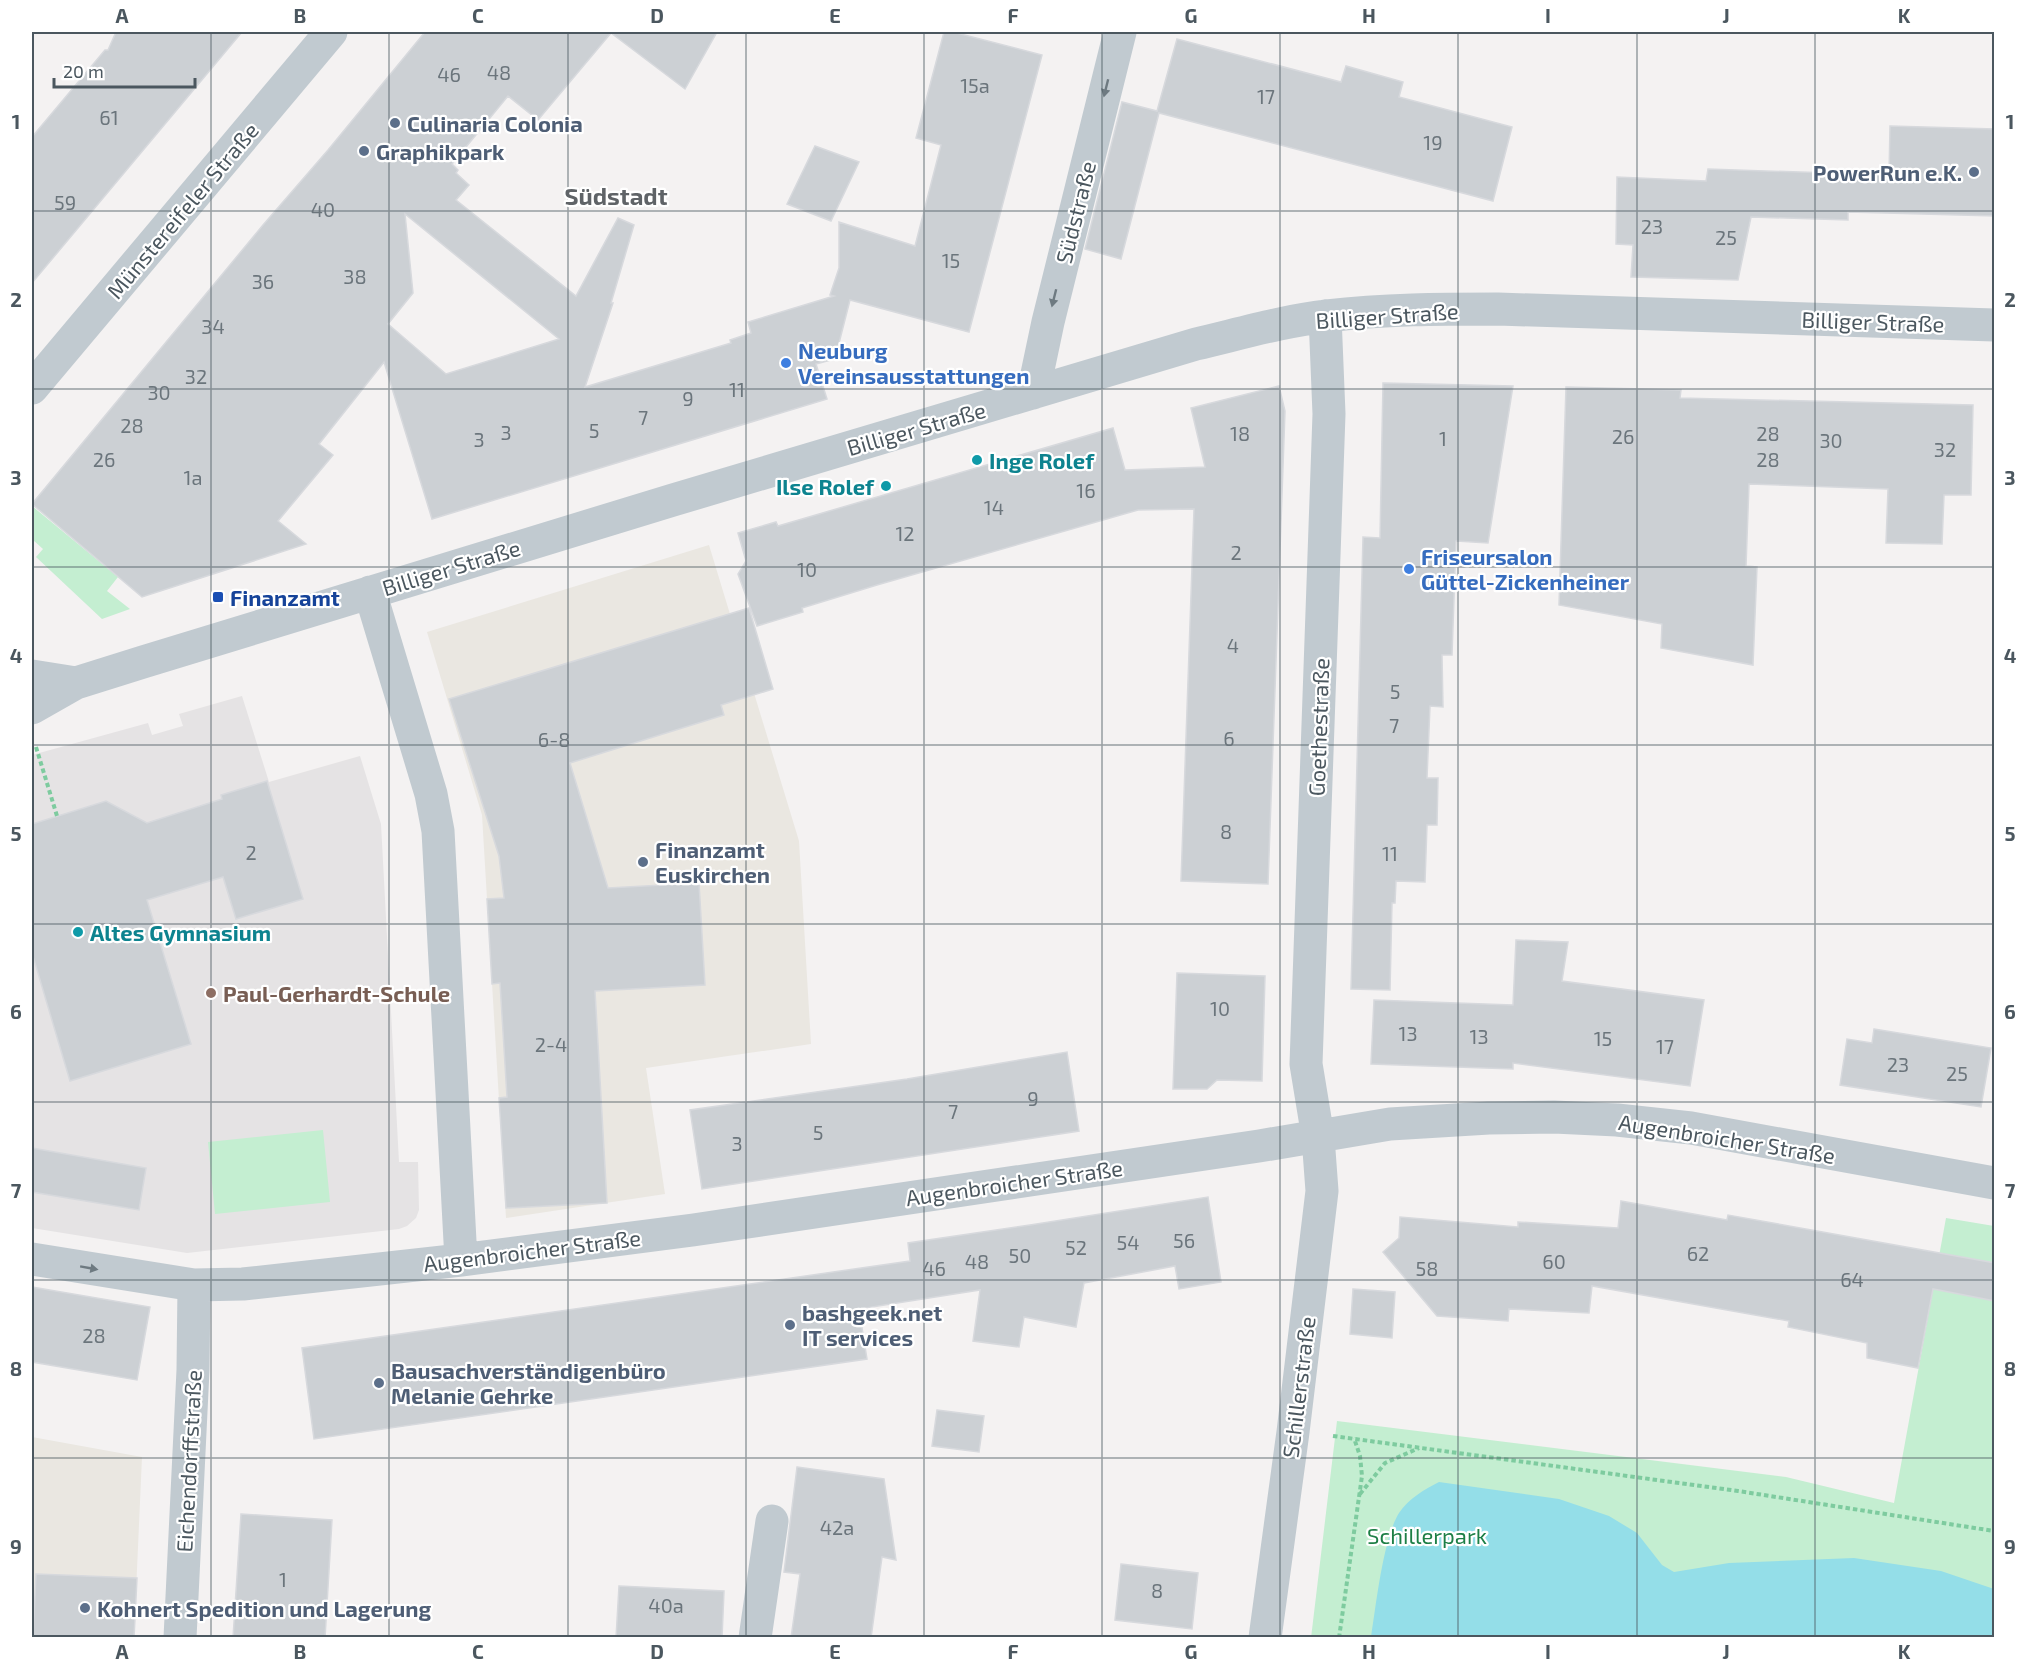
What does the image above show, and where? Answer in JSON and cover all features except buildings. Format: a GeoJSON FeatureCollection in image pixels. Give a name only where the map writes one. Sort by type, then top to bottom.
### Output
{"type":"FeatureCollection","features":[{"type":"Feature","properties":{"kind":"street","name":"Münstereifeler Straße"},"geometry":{"type":"LineString","coordinates":[[32,388],[332,32]]}},
{"type":"Feature","properties":{"kind":"street","name":"Südstraße"},"geometry":{"type":"LineString","coordinates":[[1033,393],[1048,322],[1120,32]]}},
{"type":"Feature","properties":{"kind":"street","name":"Billiger Straße"},"geometry":{"type":"LineString","coordinates":[[32,708],[76,683],[370,592],[1196,344],[1325,316],[1419,309],[1498,309],[1995,325]]}},
{"type":"Feature","properties":{"kind":"street","name":"Goethestraße"},"geometry":{"type":"LineString","coordinates":[[1318,1137],[1306,1064],[1329,414],[1325,316]]}},
{"type":"Feature","properties":{"kind":"street"},"geometry":{"type":"LineString","coordinates":[[370,592],[431,794],[438,831],[461,1260]]}},
{"type":"Feature","properties":{"kind":"street","name":"Billiger Straße"},"geometry":{"type":"LineString","coordinates":[[32,676],[76,683]]}},
{"type":"Feature","properties":{"kind":"street","name":"Augenbroicher Straße"},"geometry":{"type":"LineString","coordinates":[[32,1258],[194,1285],[243,1284],[461,1260],[705,1228],[1318,1137],[1390,1124],[1478,1119],[1554,1117],[1617,1120],[1691,1128],[1995,1183]]}},
{"type":"Feature","properties":{"kind":"street","name":"Schillerstraße"},"geometry":{"type":"LineString","coordinates":[[1265,1638],[1322,1191],[1318,1137]]}},
{"type":"Feature","properties":{"kind":"street","name":"Eichendorffstraße"},"geometry":{"type":"LineString","coordinates":[[180,1638],[193,1370],[194,1285]]}},
{"type":"Feature","properties":{"kind":"street"},"geometry":{"type":"LineString","coordinates":[[755,1638],[772,1521]]}},
{"type":"Feature","properties":{"kind":"path"},"geometry":{"type":"LineString","coordinates":[[35,743],[57,816]]}},
{"type":"Feature","properties":{"kind":"path"},"geometry":{"type":"LineString","coordinates":[[1293,1432],[1422,1447],[1738,1491],[1995,1531]]}},
{"type":"Feature","properties":{"kind":"path"},"geometry":{"type":"LineString","coordinates":[[1339,1638],[1362,1476],[1360,1456],[1354,1438]]}},
{"type":"Feature","properties":{"kind":"path"},"geometry":{"type":"LineString","coordinates":[[1359,1495],[1385,1463],[1422,1447]]}},
{"type":"Feature","properties":{"kind":"shaded area","name":"Finanzamt Euskirchen"},"geometry":{"type":"Polygon","coordinates":[[[709,545],[799,841],[811,1044],[646,1068],[665,1194],[506,1218],[482,815],[427,632],[709,545]]]}},
{"type":"Feature","properties":{"kind":"shaded area","name":"Paul-Gerhardt-Schule"},"geometry":{"type":"Polygon","coordinates":[[[242,696],[269,782],[360,756],[381,824],[399,1162],[418,1162],[419,1210],[416,1218],[407,1226],[399,1229],[187,1253],[32,1228],[32,755],[148,723],[152,735],[183,726],[179,714],[242,696]]]}},
{"type":"Feature","properties":{"kind":"shaded area"},"geometry":{"type":"Polygon","coordinates":[[[32,1437],[142,1457],[134,1637],[32,1637],[32,1437]]]}},
{"type":"Feature","properties":{"kind":"green space"},"geometry":{"type":"Polygon","coordinates":[[[32,506],[118,577],[107,591],[130,609],[102,619],[36,557],[43,549],[33,540],[32,542],[32,506]]]}},
{"type":"Feature","properties":{"kind":"green space"},"geometry":{"type":"Polygon","coordinates":[[[323,1130],[330,1202],[215,1214],[208,1142],[323,1130]]]}},
{"type":"Feature","properties":{"kind":"green space","name":"Schillerpark"},"geometry":{"type":"Polygon","coordinates":[[[1946,1218],[1994,1226],[1994,1637],[1311,1638],[1337,1421],[1786,1477],[1894,1503],[1946,1218]]]}},
{"type":"Feature","properties":{"kind":"water"},"geometry":{"type":"Polygon","coordinates":[[[1439,1482],[1559,1499],[1609,1516],[1637,1533],[1662,1565],[1674,1572],[1729,1563],[1854,1558],[1941,1571],[1994,1589],[1994,1637],[1371,1637],[1381,1573],[1393,1525],[1407,1503],[1422,1491],[1439,1482]]]}},
{"type":"Feature","properties":{"kind":"place","name":"Culinaria Colonia"},"geometry":{"type":"Point","coordinates":[395,123]}},
{"type":"Feature","properties":{"kind":"place","name":"Graphikpark"},"geometry":{"type":"Point","coordinates":[364,151]}},
{"type":"Feature","properties":{"kind":"place","name":"PowerRun e.K."},"geometry":{"type":"Point","coordinates":[1974,172]}},
{"type":"Feature","properties":{"kind":"place","name":"Neuburg Vereinsausstattungen"},"geometry":{"type":"Point","coordinates":[786,363]}},
{"type":"Feature","properties":{"kind":"place","name":"Inge Rolef"},"geometry":{"type":"Point","coordinates":[977,460]}},
{"type":"Feature","properties":{"kind":"place","name":"Ilse Rolef"},"geometry":{"type":"Point","coordinates":[886,486]}},
{"type":"Feature","properties":{"kind":"place","name":"Friseursalon Güttel-Zickenheiner"},"geometry":{"type":"Point","coordinates":[1409,569]}},
{"type":"Feature","properties":{"kind":"place","name":"Finanzamt"},"geometry":{"type":"Point","coordinates":[218,597]}},
{"type":"Feature","properties":{"kind":"place","name":"Finanzamt Euskirchen"},"geometry":{"type":"Point","coordinates":[643,862]}},
{"type":"Feature","properties":{"kind":"place","name":"Altes Gymnasium"},"geometry":{"type":"Point","coordinates":[78,932]}},
{"type":"Feature","properties":{"kind":"place","name":"Paul-Gerhardt-Schule"},"geometry":{"type":"Point","coordinates":[211,993]}},
{"type":"Feature","properties":{"kind":"place","name":"bashgeek.net IT services"},"geometry":{"type":"Point","coordinates":[790,1325]}},
{"type":"Feature","properties":{"kind":"place","name":"Bausachverständigenbüro Melanie Gehrke"},"geometry":{"type":"Point","coordinates":[379,1383]}},
{"type":"Feature","properties":{"kind":"place","name":"Kohnert Spedition und Lagerung"},"geometry":{"type":"Point","coordinates":[85,1608]}},
{"type":"Feature","properties":{"kind":"district","name":"Südstadt"},"geometry":{"type":"Point","coordinates":[616,195]}}]}
